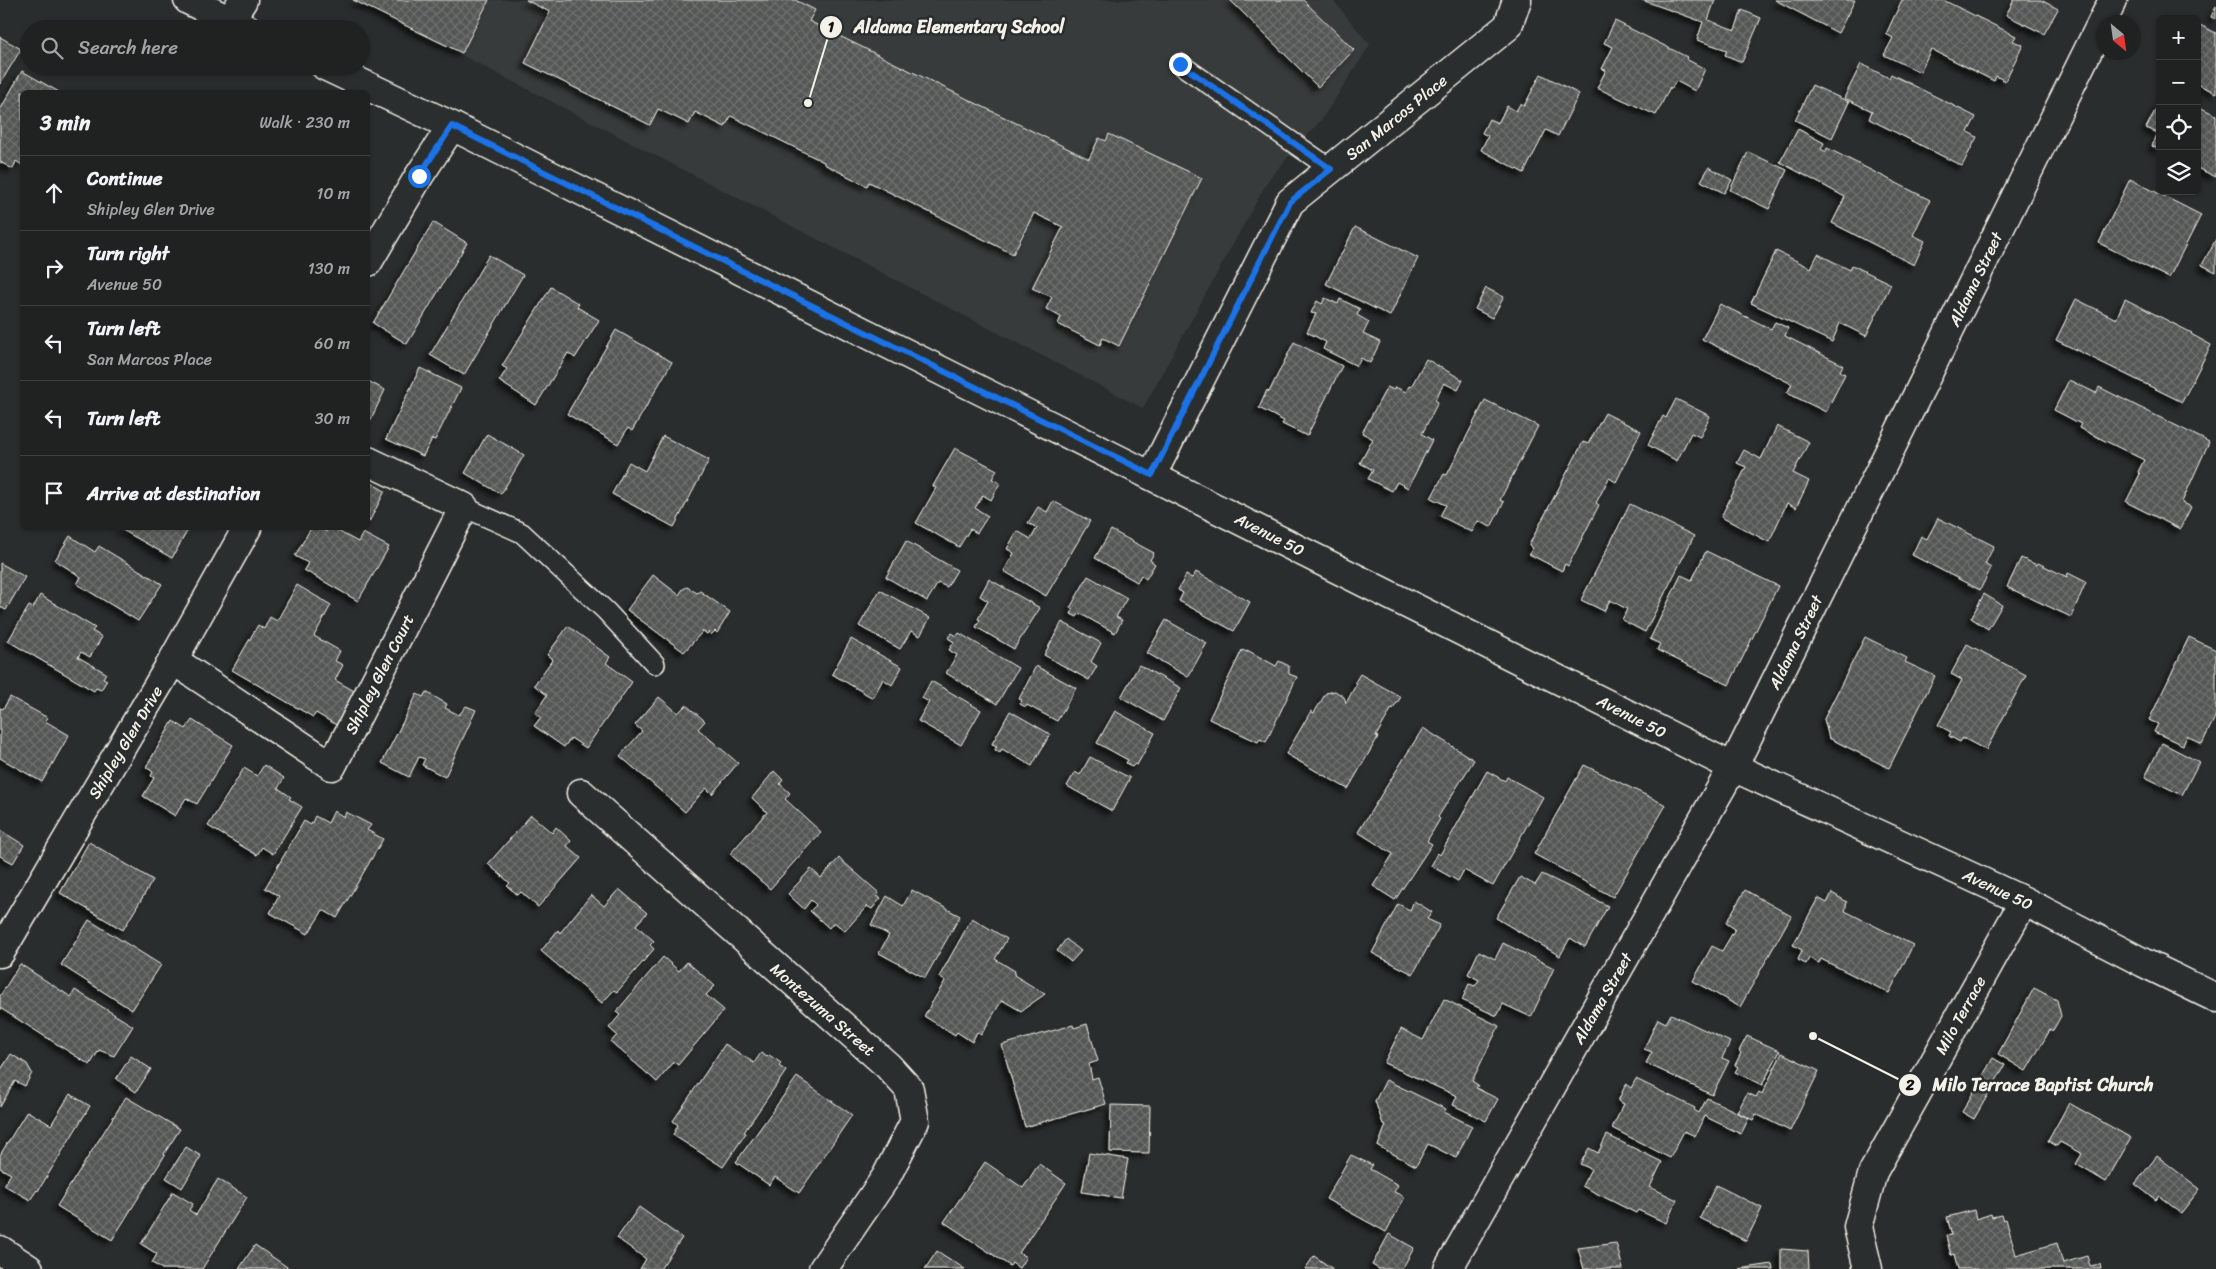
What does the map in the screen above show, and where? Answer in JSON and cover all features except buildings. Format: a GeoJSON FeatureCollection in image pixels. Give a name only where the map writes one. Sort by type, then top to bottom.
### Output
{"type":"FeatureCollection","features":[{"type":"Feature","properties":{"kind":"street"},"geometry":{"type":"LineString","coordinates":[[188,0],[240,17]]}},
{"type":"Feature","properties":{"kind":"street","name":"San Marcos Place"},"geometry":{"type":"LineString","coordinates":[[1152,475],[1290,202],[1508,26],[1517,0]]}},
{"type":"Feature","properties":{"kind":"street","name":"Aldama Street"},"geometry":{"type":"LineString","coordinates":[[1448,1269],[1733,767],[2113,0]]}},
{"type":"Feature","properties":{"kind":"street","name":"Avenue 50"},"geometry":{"type":"LineString","coordinates":[[344,75],[452,126],[1733,767],[2024,900],[2144,963],[2216,998]]}},
{"type":"Feature","properties":{"kind":"street"},"geometry":{"type":"LineString","coordinates":[[370,259],[452,126]]}},
{"type":"Feature","properties":{"kind":"street"},"geometry":{"type":"LineString","coordinates":[[370,462],[464,507]]}},
{"type":"Feature","properties":{"kind":"street","name":"Shipley Glen Court"},"geometry":{"type":"LineString","coordinates":[[174,660],[332,766],[464,507]]}},
{"type":"Feature","properties":{"kind":"street","name":"Shipley Glen Drive"},"geometry":{"type":"LineString","coordinates":[[0,953],[174,660],[246,530]]}},
{"type":"Feature","properties":{"kind":"street","name":"Montezuma Street"},"geometry":{"type":"LineString","coordinates":[[581,793],[888,1066],[909,1089],[915,1121],[886,1177],[823,1269]]}},
{"type":"Feature","properties":{"kind":"street","name":"Milo Terrace"},"geometry":{"type":"LineString","coordinates":[[1868,1269],[1858,1227],[1873,1172],[2024,900]]}},
{"type":"Feature","properties":{"kind":"street"},"geometry":{"type":"LineString","coordinates":[[0,1250],[29,1269]]}},
{"type":"Feature","properties":{"kind":"lane"},"geometry":{"type":"LineString","coordinates":[[1180,64],[1331,169]]}},
{"type":"Feature","properties":{"kind":"lane"},"geometry":{"type":"LineString","coordinates":[[464,507],[522,533],[606,611],[655,664]]}},
{"type":"Feature","properties":{"kind":"shaded area"},"geometry":{"type":"Polygon","coordinates":[[[355,0],[1333,0],[1370,45],[1322,119],[1269,179],[1143,408],[355,0]]]}},
{"type":"Feature","properties":{"kind":"place","name":"Aldama Elementary School"},"geometry":{"type":"Point","coordinates":[808,103]}},
{"type":"Feature","properties":{"kind":"place","name":"Milo Terrace Baptist Church"},"geometry":{"type":"Point","coordinates":[1813,1036]}},
{"type":"Feature","properties":{"kind":"route"},"geometry":{"type":"LineString","coordinates":[[419,176],[452,126],[974,388],[1152,475],[1290,202],[1331,169],[1180,64]]}}]}
